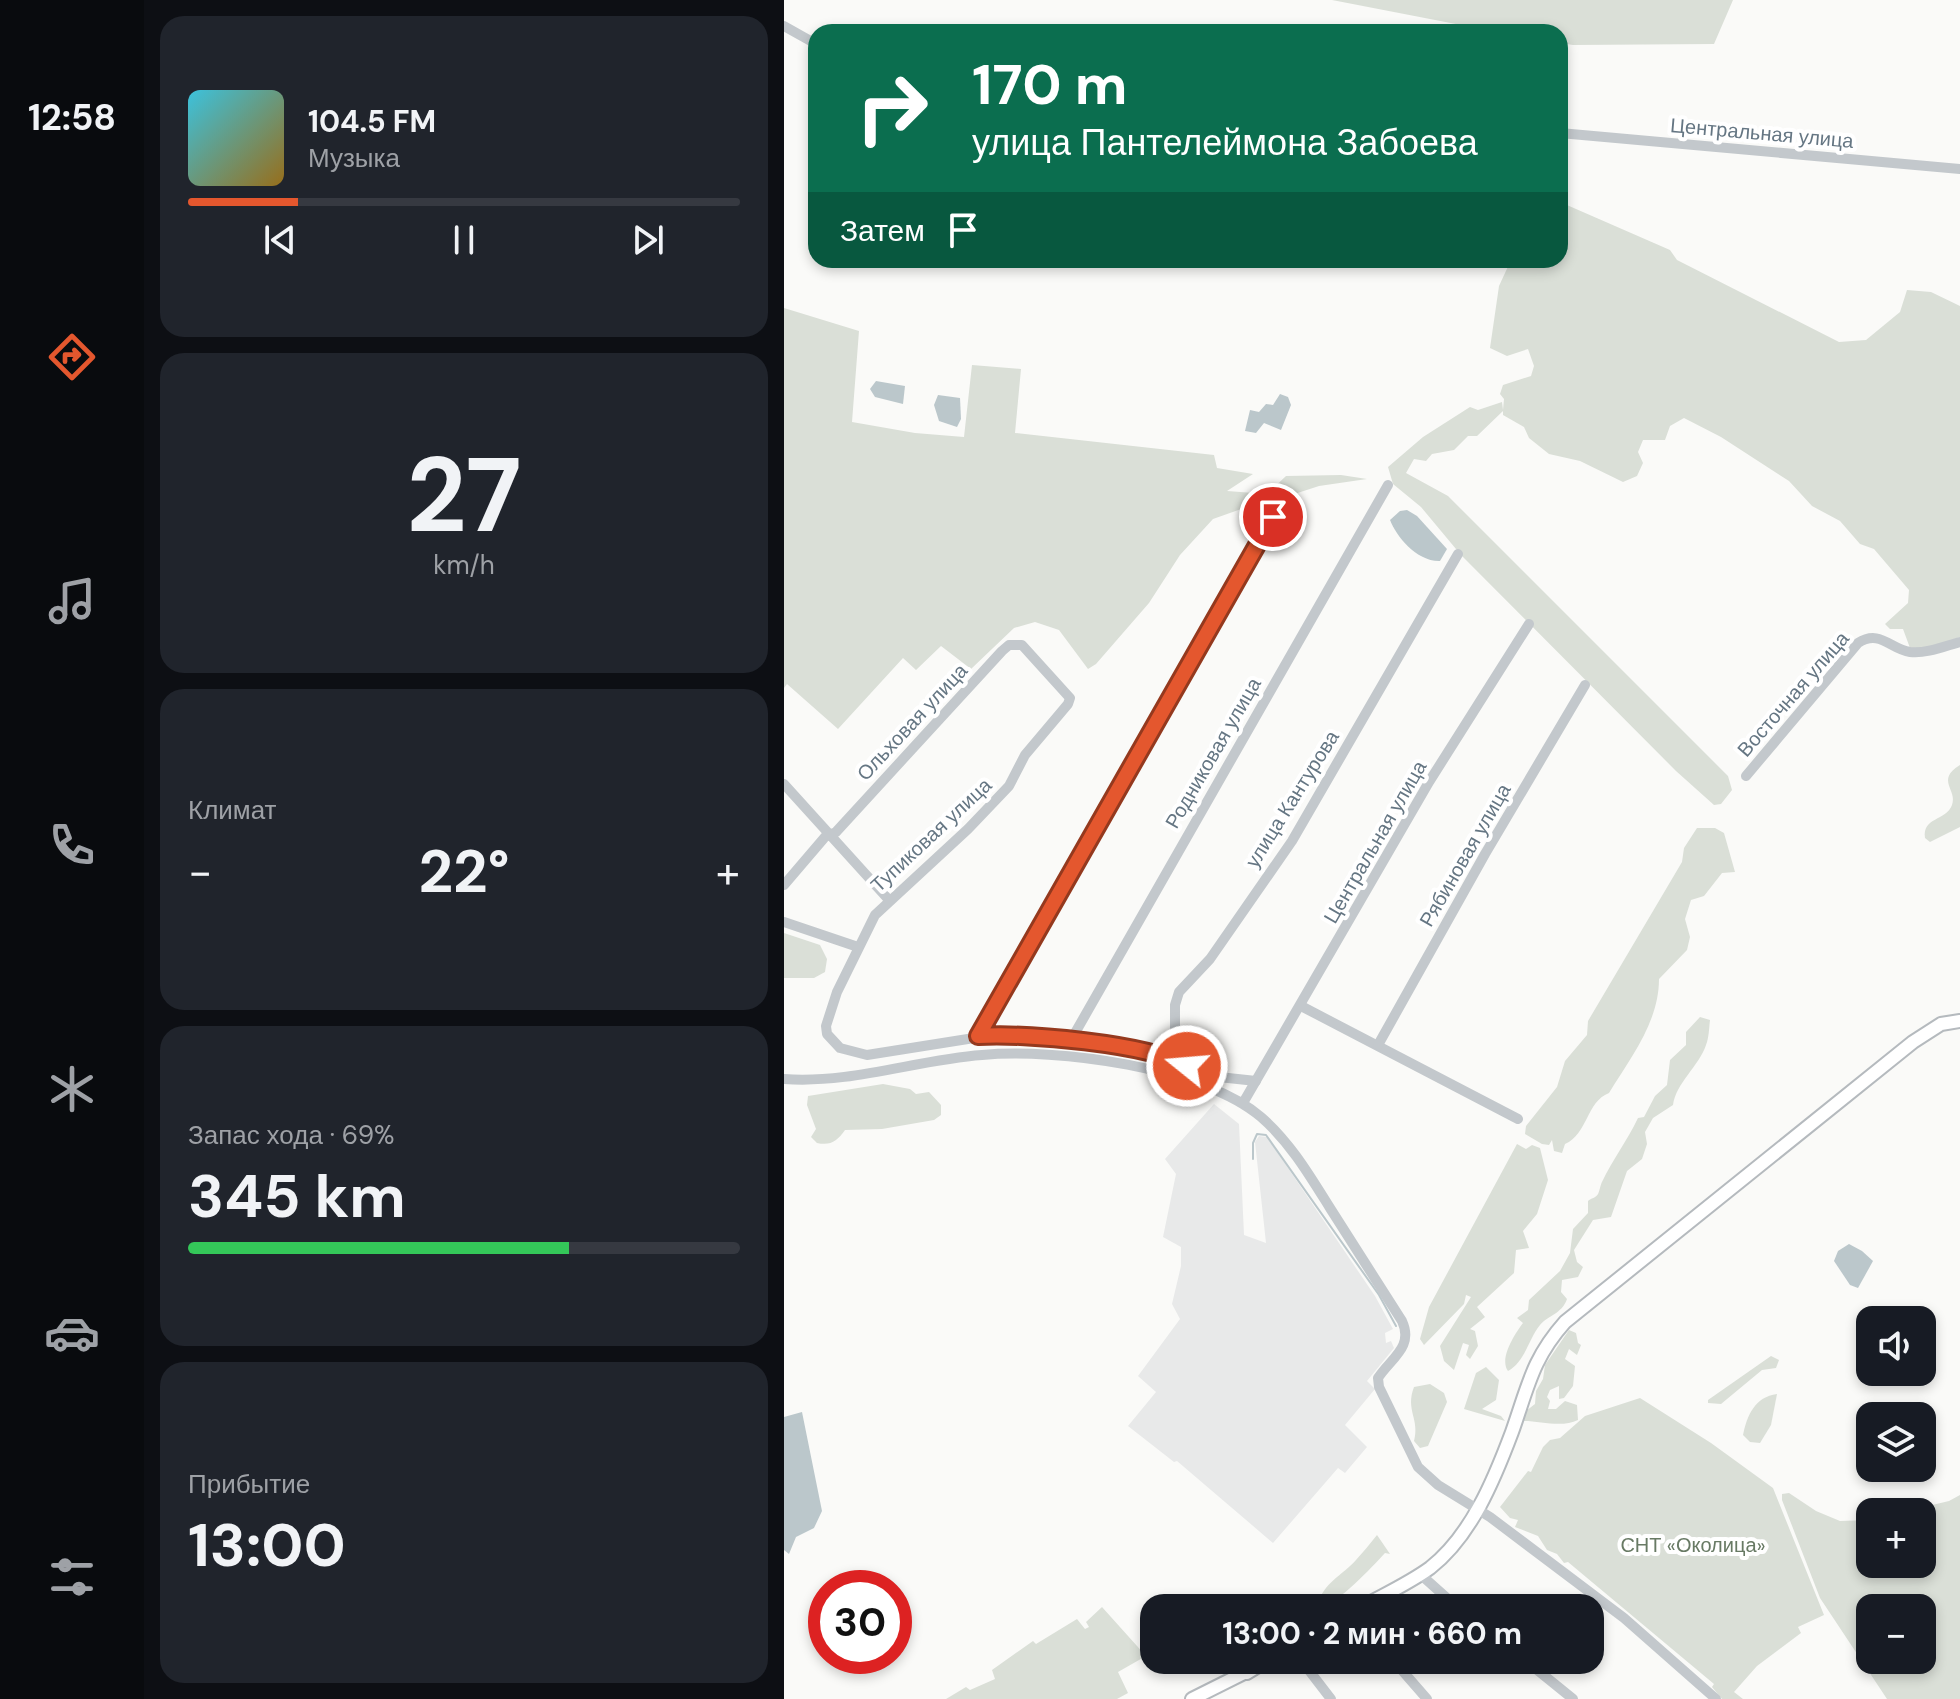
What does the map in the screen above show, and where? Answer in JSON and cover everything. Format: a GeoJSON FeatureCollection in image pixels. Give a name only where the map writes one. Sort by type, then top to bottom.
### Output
{"type":"FeatureCollection","features":[{"type":"Feature","properties":{"kind":"main road"},"geometry":{"type":"LineString","coordinates":[[1385,1594],[1420,1574],[1450,1549],[1476,1511],[1500,1462],[1535,1361],[1565,1322],[1913,1042],[1941,1024],[1960,1021]]}},
{"type":"Feature","properties":{"kind":"main road"},"geometry":{"type":"LineString","coordinates":[[1192,1699],[1242,1674]]}},
{"type":"Feature","properties":{"kind":"main road"},"geometry":{"type":"LineString","coordinates":[[1212,1699],[1246,1674]]}},
{"type":"Feature","properties":{"kind":"street"},"geometry":{"type":"LineString","coordinates":[[784,26],[808,40]]}},
{"type":"Feature","properties":{"kind":"street","name":"Центральная улица"},"geometry":{"type":"LineString","coordinates":[[1568,134],[1960,169]]}},
{"type":"Feature","properties":{"kind":"street","name":"Родниковая улица"},"geometry":{"type":"LineString","coordinates":[[1071,1040],[1388,485]]}},
{"type":"Feature","properties":{"kind":"street"},"geometry":{"type":"LineString","coordinates":[[1256,1081],[1219,1077],[1180,1062],[1071,1040],[978,1036],[1272,521],[1273,507]]}},
{"type":"Feature","properties":{"kind":"street","name":"улица Кантурова"},"geometry":{"type":"LineString","coordinates":[[1180,1062],[1175,1030],[1175,1005],[1179,992],[1210,959],[1292,841],[1458,554]]}},
{"type":"Feature","properties":{"kind":"street","name":"Центральная улица"},"geometry":{"type":"LineString","coordinates":[[1243,1103],[1429,782],[1529,624]]}},
{"type":"Feature","properties":{"kind":"street","name":"Восточная улица"},"geometry":{"type":"LineString","coordinates":[[1746,776],[1858,643],[1869,637],[1879,638],[1901,650],[1919,653],[1960,642]]}},
{"type":"Feature","properties":{"kind":"street","name":"Ольховая улица"},"geometry":{"type":"LineString","coordinates":[[784,885],[1009,645],[1022,645],[1070,698]]}},
{"type":"Feature","properties":{"kind":"street","name":"Рябиновая улица"},"geometry":{"type":"LineString","coordinates":[[1378,1045],[1485,854],[1585,685]]}},
{"type":"Feature","properties":{"kind":"street","name":"Тупиковая улица"},"geometry":{"type":"LineString","coordinates":[[978,1036],[867,1055],[840,1048],[830,1040],[826,1026],[869,923],[889,900],[968,829],[1009,786],[1025,755],[1063,711],[1070,698]]}},
{"type":"Feature","properties":{"kind":"street"},"geometry":{"type":"LineString","coordinates":[[784,784],[889,900]]}},
{"type":"Feature","properties":{"kind":"street"},"geometry":{"type":"LineString","coordinates":[[784,922],[858,947]]}},
{"type":"Feature","properties":{"kind":"street"},"geometry":{"type":"LineString","coordinates":[[1301,1006],[1518,1119]]}},
{"type":"Feature","properties":{"kind":"street"},"geometry":{"type":"LineString","coordinates":[[784,1079],[829,1079],[983,1054],[1074,1056],[1169,1075],[1243,1103],[1262,1117],[1302,1164],[1406,1329],[1402,1350],[1378,1378],[1387,1408],[1418,1467],[1438,1485],[1624,1618],[1716,1699]]}},
{"type":"Feature","properties":{"kind":"street"},"geometry":{"type":"LineString","coordinates":[[1420,1574],[1442,1594]]}},
{"type":"Feature","properties":{"kind":"street"},"geometry":{"type":"LineString","coordinates":[[1312,1674],[1331,1699]]}},
{"type":"Feature","properties":{"kind":"street"},"geometry":{"type":"LineString","coordinates":[[1405,1674],[1427,1699]]}},
{"type":"Feature","properties":{"kind":"street"},"geometry":{"type":"LineString","coordinates":[[1542,1674],[1573,1699]]}},
{"type":"Feature","properties":{"kind":"shaded area"},"geometry":{"type":"Polygon","coordinates":[[[876,381],[905,386],[903,404],[875,397],[870,389],[876,381]]]}},
{"type":"Feature","properties":{"kind":"shaded area"},"geometry":{"type":"Polygon","coordinates":[[[1280,394],[1288,397],[1291,405],[1281,430],[1264,423],[1256,433],[1245,431],[1250,410],[1259,412],[1266,404],[1273,405],[1280,394]]]}},
{"type":"Feature","properties":{"kind":"shaded area"},"geometry":{"type":"Polygon","coordinates":[[[938,395],[960,398],[961,419],[957,427],[939,421],[934,405],[938,395]]]}},
{"type":"Feature","properties":{"kind":"shaded area"},"geometry":{"type":"Polygon","coordinates":[[[1407,510],[1417,516],[1447,549],[1440,561],[1416,553],[1397,533],[1390,520],[1400,511],[1407,510]]]}},
{"type":"Feature","properties":{"kind":"shaded area"},"geometry":{"type":"Polygon","coordinates":[[[1214,1104],[1239,1124],[1244,1235],[1266,1243],[1255,1142],[1259,1136],[1267,1137],[1375,1296],[1393,1329],[1385,1333],[1386,1343],[1391,1341],[1394,1348],[1367,1381],[1375,1389],[1345,1425],[1367,1447],[1345,1473],[1338,1468],[1273,1543],[1177,1461],[1174,1462],[1128,1426],[1156,1392],[1138,1376],[1180,1319],[1172,1304],[1181,1266],[1181,1247],[1163,1237],[1176,1174],[1165,1159],[1214,1104]]]}},
{"type":"Feature","properties":{"kind":"shaded area"},"geometry":{"type":"Polygon","coordinates":[[[1849,1244],[1873,1261],[1858,1288],[1850,1285],[1834,1261],[1838,1251],[1849,1244]]]}},
{"type":"Feature","properties":{"kind":"shaded area"},"geometry":{"type":"Polygon","coordinates":[[[802,1412],[822,1511],[814,1528],[796,1537],[789,1554],[784,1550],[784,1417],[802,1412]]]}},
{"type":"Feature","properties":{"kind":"green space"},"geometry":{"type":"Polygon","coordinates":[[[1332,0],[1733,0],[1714,44],[1573,45],[1568,44],[1568,24],[1456,24],[1332,0]]]}},
{"type":"Feature","properties":{"kind":"green space"},"geometry":{"type":"Polygon","coordinates":[[[1568,205],[1670,250],[1677,260],[1839,342],[1866,340],[1900,312],[1907,290],[1931,292],[1960,306],[1960,637],[1923,650],[1910,648],[1903,629],[1890,629],[1885,624],[1908,603],[1909,590],[1874,549],[1860,544],[1840,521],[1812,506],[1789,481],[1721,437],[1684,418],[1670,426],[1665,440],[1643,440],[1638,452],[1643,463],[1637,476],[1623,482],[1580,461],[1549,454],[1529,438],[1524,427],[1503,415],[1503,411],[1477,436],[1468,436],[1454,450],[1432,454],[1426,461],[1414,459],[1406,473],[1448,496],[1728,776],[1732,790],[1721,804],[1714,805],[1676,771],[1461,555],[1421,507],[1393,484],[1388,467],[1423,437],[1470,407],[1478,410],[1502,402],[1503,410],[1504,399],[1500,394],[1503,385],[1531,376],[1534,366],[1528,349],[1507,356],[1490,348],[1499,286],[1507,268],[1568,268],[1568,205]]]}},
{"type":"Feature","properties":{"kind":"green space"},"geometry":{"type":"Polygon","coordinates":[[[784,308],[859,331],[852,422],[915,433],[964,437],[972,365],[1021,369],[1015,433],[1214,455],[1217,468],[1253,474],[1227,491],[1254,493],[1261,502],[1213,519],[1180,555],[1149,603],[1096,664],[1088,669],[1059,630],[1035,622],[1014,628],[971,669],[941,646],[916,670],[903,658],[838,729],[787,684],[784,688],[784,308]]]}},
{"type":"Feature","properties":{"kind":"green space"},"geometry":{"type":"Polygon","coordinates":[[[1341,475],[1367,479],[1319,486],[1264,504],[1264,497],[1286,476],[1341,475]]]}},
{"type":"Feature","properties":{"kind":"green space"},"geometry":{"type":"Polygon","coordinates":[[[1960,765],[1960,827],[1930,842],[1925,838],[1925,831],[1952,805],[1949,775],[1960,765]]]}},
{"type":"Feature","properties":{"kind":"green space"},"geometry":{"type":"Polygon","coordinates":[[[1697,828],[1715,828],[1724,833],[1735,872],[1722,873],[1704,896],[1691,900],[1685,919],[1690,937],[1687,950],[1659,979],[1654,1010],[1642,1039],[1609,1093],[1596,1103],[1578,1133],[1565,1144],[1562,1153],[1554,1151],[1552,1140],[1549,1145],[1542,1144],[1525,1134],[1526,1126],[1557,1087],[1565,1061],[1587,1035],[1588,1021],[1682,862],[1684,848],[1697,828]]]}},
{"type":"Feature","properties":{"kind":"green space"},"geometry":{"type":"Polygon","coordinates":[[[784,933],[820,945],[827,959],[825,972],[814,978],[784,978],[784,933]]]}},
{"type":"Feature","properties":{"kind":"green space"},"geometry":{"type":"Polygon","coordinates":[[[1700,1017],[1710,1020],[1703,1053],[1678,1089],[1673,1105],[1653,1118],[1645,1132],[1647,1144],[1642,1159],[1627,1171],[1611,1217],[1593,1220],[1574,1250],[1577,1262],[1583,1267],[1578,1277],[1562,1280],[1561,1292],[1567,1299],[1565,1304],[1540,1325],[1519,1362],[1508,1371],[1506,1354],[1523,1323],[1517,1318],[1528,1310],[1529,1300],[1560,1271],[1570,1253],[1573,1229],[1588,1213],[1588,1201],[1598,1194],[1638,1118],[1644,1117],[1655,1096],[1667,1085],[1670,1060],[1686,1045],[1686,1032],[1700,1017]]]}},
{"type":"Feature","properties":{"kind":"green space"},"geometry":{"type":"Polygon","coordinates":[[[883,1084],[910,1089],[916,1094],[929,1092],[941,1105],[941,1115],[934,1120],[882,1129],[845,1130],[836,1140],[826,1144],[817,1143],[811,1137],[816,1129],[807,1105],[808,1096],[883,1084]]]}},
{"type":"Feature","properties":{"kind":"green space"},"geometry":{"type":"Polygon","coordinates":[[[1517,1144],[1526,1149],[1532,1145],[1540,1148],[1548,1180],[1537,1214],[1523,1231],[1529,1248],[1516,1250],[1514,1273],[1477,1307],[1485,1317],[1470,1329],[1475,1331],[1478,1346],[1470,1359],[1466,1355],[1469,1345],[1463,1343],[1454,1370],[1444,1361],[1440,1346],[1471,1297],[1466,1295],[1464,1304],[1424,1345],[1420,1339],[1429,1307],[1517,1144]]]}},
{"type":"Feature","properties":{"kind":"green space"},"geometry":{"type":"Polygon","coordinates":[[[1569,1330],[1576,1333],[1581,1345],[1577,1355],[1569,1349],[1565,1359],[1575,1366],[1573,1386],[1564,1398],[1559,1399],[1559,1386],[1550,1390],[1548,1409],[1556,1409],[1565,1401],[1577,1405],[1578,1420],[1558,1424],[1524,1421],[1526,1411],[1535,1404],[1545,1365],[1569,1330]]]}},
{"type":"Feature","properties":{"kind":"green space"},"geometry":{"type":"Polygon","coordinates":[[[1771,1356],[1779,1360],[1776,1368],[1762,1370],[1721,1404],[1708,1403],[1708,1400],[1771,1356]]]}},
{"type":"Feature","properties":{"kind":"green space"},"geometry":{"type":"Polygon","coordinates":[[[1486,1367],[1499,1380],[1496,1400],[1482,1409],[1501,1416],[1505,1421],[1464,1409],[1476,1373],[1486,1367]]]}},
{"type":"Feature","properties":{"kind":"green space"},"geometry":{"type":"Polygon","coordinates":[[[1430,1384],[1444,1393],[1447,1402],[1428,1446],[1420,1448],[1414,1441],[1412,1395],[1414,1387],[1430,1384]]]}},
{"type":"Feature","properties":{"kind":"green space"},"geometry":{"type":"Polygon","coordinates":[[[1777,1394],[1771,1425],[1760,1443],[1750,1442],[1743,1435],[1750,1414],[1763,1399],[1777,1394]]]}},
{"type":"Feature","properties":{"kind":"green space","name":"СНТ «Околица»"},"geometry":{"type":"Polygon","coordinates":[[[1640,1398],[1711,1443],[1773,1488],[1824,1615],[1798,1627],[1801,1633],[1757,1666],[1734,1692],[1743,1699],[1722,1699],[1712,1687],[1714,1684],[1568,1562],[1564,1563],[1557,1554],[1547,1550],[1538,1536],[1515,1527],[1518,1520],[1510,1518],[1500,1507],[1528,1471],[1531,1472],[1543,1447],[1550,1440],[1560,1438],[1585,1416],[1640,1398]]]}},
{"type":"Feature","properties":{"kind":"green space"},"geometry":{"type":"Polygon","coordinates":[[[1789,1493],[1816,1511],[1840,1521],[1856,1520],[1856,1578],[1936,1578],[1936,1504],[1960,1495],[1960,1699],[1887,1699],[1870,1674],[1936,1674],[1936,1594],[1856,1594],[1856,1652],[1820,1598],[1782,1494],[1789,1493]]]}},
{"type":"Feature","properties":{"kind":"green space"},"geometry":{"type":"Polygon","coordinates":[[[1377,1535],[1390,1554],[1385,1553],[1343,1594],[1322,1594],[1324,1590],[1377,1535]]]}},
{"type":"Feature","properties":{"kind":"green space"},"geometry":{"type":"Polygon","coordinates":[[[1102,1607],[1140,1649],[1140,1659],[1118,1672],[1128,1693],[1117,1699],[946,1699],[966,1687],[970,1690],[995,1679],[992,1670],[1033,1641],[1036,1644],[1077,1619],[1085,1629],[1089,1627],[1086,1622],[1102,1607]]]}},
{"type":"Feature","properties":{"kind":"waterway"},"geometry":{"type":"LineString","coordinates":[[1253,1159],[1253,1143],[1257,1134],[1266,1135],[1379,1295],[1396,1326]]}},
{"type":"Feature","properties":{"kind":"route"},"geometry":{"type":"LineString","coordinates":[[1187,1066],[1137,1051],[1071,1040],[978,1036],[1273,517]]}}]}
